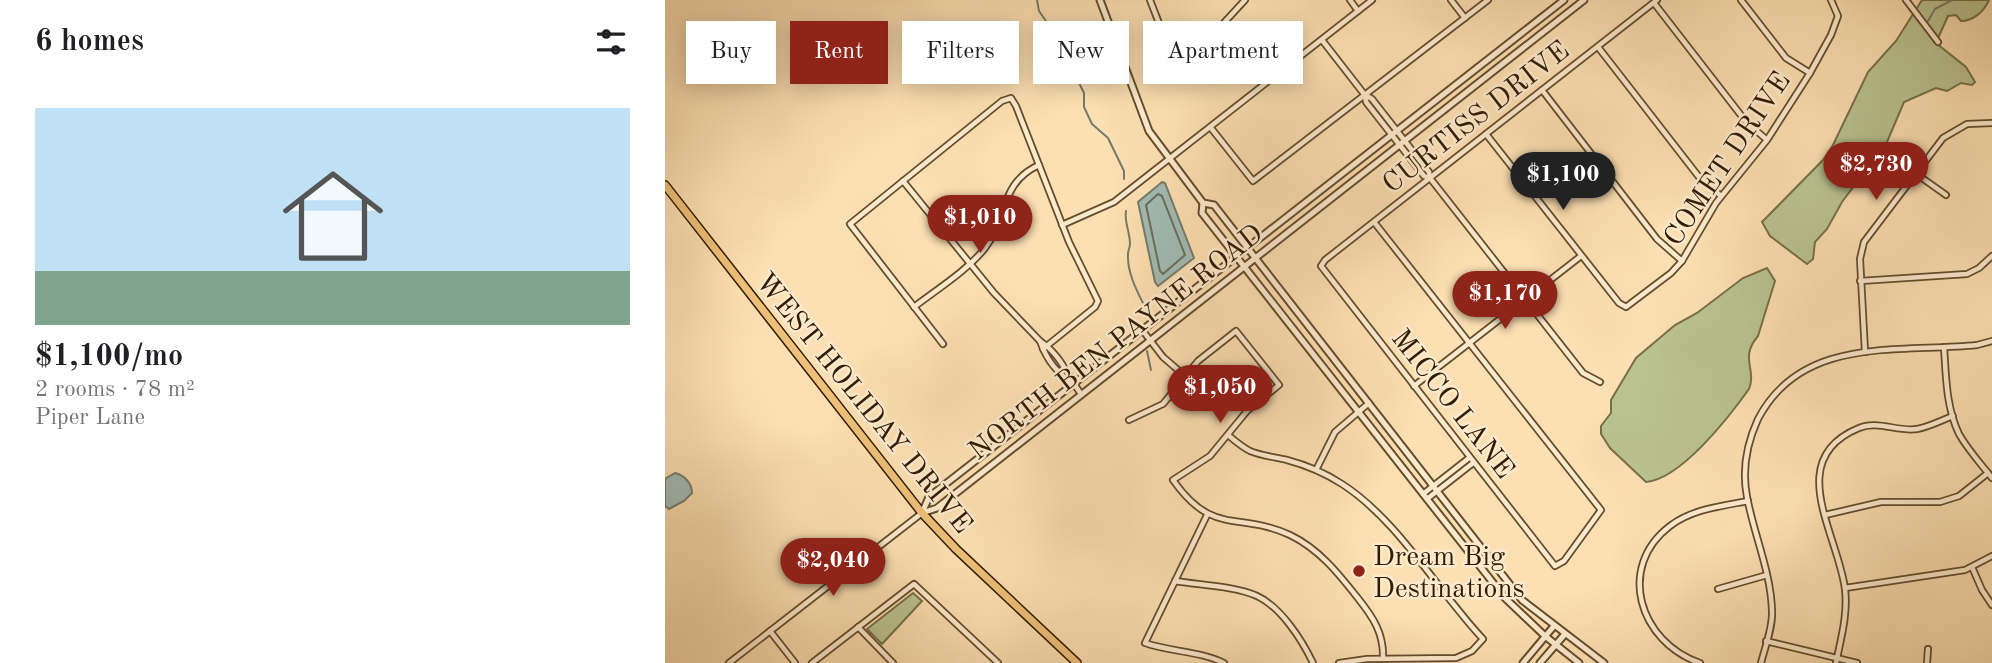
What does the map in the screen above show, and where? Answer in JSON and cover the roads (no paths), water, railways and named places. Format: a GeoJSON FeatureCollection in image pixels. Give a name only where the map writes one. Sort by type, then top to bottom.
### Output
{"type":"FeatureCollection","features":[{"type":"Feature","properties":{"kind":"main road","name":"WEST HOLIDAY DRIVE"},"geometry":{"type":"LineString","coordinates":[[665,185],[922,513],[956,549],[1077,663]]}},
{"type":"Feature","properties":{"kind":"street"},"geometry":{"type":"LineString","coordinates":[[1100,0],[1139,109],[1149,131],[1169,160],[1203,203],[1214,205],[1522,600],[1604,663]]}},
{"type":"Feature","properties":{"kind":"street"},"geometry":{"type":"LineString","coordinates":[[1150,0],[1174,62],[1221,26],[1245,0]]}},
{"type":"Feature","properties":{"kind":"street"},"geometry":{"type":"LineString","coordinates":[[1234,0],[1240,7]]}},
{"type":"Feature","properties":{"kind":"street"},"geometry":{"type":"LineString","coordinates":[[1350,0],[1359,11]]}},
{"type":"Feature","properties":{"kind":"street"},"geometry":{"type":"LineString","coordinates":[[1062,225],[1114,202],[1372,0]]}},
{"type":"Feature","properties":{"kind":"street"},"geometry":{"type":"LineString","coordinates":[[1451,0],[1465,18]]}},
{"type":"Feature","properties":{"kind":"street"},"geometry":{"type":"LineString","coordinates":[[1211,128],[1253,181],[1488,0]]}},
{"type":"Feature","properties":{"kind":"street","name":"NORTH BEN PAYNE ROAD"},"geometry":{"type":"LineString","coordinates":[[922,513],[929,497],[1564,0]]}},
{"type":"Feature","properties":{"kind":"street","name":"NORTH BEN PAYNE ROAD"},"geometry":{"type":"LineString","coordinates":[[922,513],[937,508],[1584,0]]}},
{"type":"Feature","properties":{"kind":"street"},"geometry":{"type":"LineString","coordinates":[[1741,0],[1786,58],[1810,73]]}},
{"type":"Feature","properties":{"kind":"street","name":"COMET DRIVE"},"geometry":{"type":"LineString","coordinates":[[1581,256],[1623,307],[1630,305],[1682,261],[1721,196],[1767,139],[1810,73],[1831,35],[1837,12],[1831,0]]}},
{"type":"Feature","properties":{"kind":"street"},"geometry":{"type":"LineString","coordinates":[[1906,0],[1938,42]]}},
{"type":"Feature","properties":{"kind":"street"},"geometry":{"type":"LineString","coordinates":[[1655,1],[1747,123],[1767,139]]}},
{"type":"Feature","properties":{"kind":"street","name":"CURTISS DRIVE"},"geometry":{"type":"LineString","coordinates":[[1321,266],[1655,1]]}},
{"type":"Feature","properties":{"kind":"street"},"geometry":{"type":"LineString","coordinates":[[1322,40],[1364,94],[1371,99],[1424,176],[1430,178],[1583,373],[1600,382]]}},
{"type":"Feature","properties":{"kind":"street"},"geometry":{"type":"LineString","coordinates":[[1598,47],[1699,177],[1721,196]]}},
{"type":"Feature","properties":{"kind":"street"},"geometry":{"type":"LineString","coordinates":[[1542,90],[1657,239],[1682,261]]}},
{"type":"Feature","properties":{"kind":"street"},"geometry":{"type":"LineString","coordinates":[[943,344],[850,224],[1002,101],[1011,98],[1080,269],[1098,301],[1095,307],[1045,347]]}},
{"type":"Feature","properties":{"kind":"street"},"geometry":{"type":"LineString","coordinates":[[1865,352],[1860,281],[1860,259],[1864,242],[1915,173],[1949,133],[1967,124],[1992,123]]}},
{"type":"Feature","properties":{"kind":"street"},"geometry":{"type":"LineString","coordinates":[[1414,386],[1581,256],[1486,134]]}},
{"type":"Feature","properties":{"kind":"street"},"geometry":{"type":"LineString","coordinates":[[914,307],[984,250],[993,235],[1010,191],[1025,173],[1039,164]]}},
{"type":"Feature","properties":{"kind":"street"},"geometry":{"type":"LineString","coordinates":[[1915,173],[1946,195]]}},
{"type":"Feature","properties":{"kind":"street"},"geometry":{"type":"LineString","coordinates":[[904,181],[994,293],[1045,347],[1053,350],[1081,394]]}},
{"type":"Feature","properties":{"kind":"street"},"geometry":{"type":"LineString","coordinates":[[1203,203],[1202,213],[1505,598],[1545,636],[1579,663]]}},
{"type":"Feature","properties":{"kind":"street"},"geometry":{"type":"LineString","coordinates":[[1374,222],[1469,343]]}},
{"type":"Feature","properties":{"kind":"street"},"geometry":{"type":"LineString","coordinates":[[1860,281],[1967,274],[1979,268],[1992,256]]}},
{"type":"Feature","properties":{"kind":"street","name":"MICCO LANE"},"geometry":{"type":"LineString","coordinates":[[1321,266],[1555,566],[1564,561],[1601,510],[1469,343]]}},
{"type":"Feature","properties":{"kind":"street"},"geometry":{"type":"LineString","coordinates":[[1143,331],[1163,357],[1185,376]]}},
{"type":"Feature","properties":{"kind":"street"},"geometry":{"type":"LineString","coordinates":[[1129,420],[1163,404],[1203,356],[1236,331],[1279,385],[1247,411],[1210,456],[1173,480],[1189,501],[1207,515],[1277,530],[1300,540],[1315,551],[1334,569],[1374,620],[1382,637],[1383,659]]}},
{"type":"Feature","properties":{"kind":"street"},"geometry":{"type":"LineString","coordinates":[[1761,663],[1772,613],[1767,575],[1748,501],[1745,477],[1748,447],[1755,426],[1771,400],[1790,380],[1814,365],[1841,356],[1977,345],[1992,341]]}},
{"type":"Feature","properties":{"kind":"street"},"geometry":{"type":"LineString","coordinates":[[1045,347],[1045,356],[1060,375],[1074,384]]}},
{"type":"Feature","properties":{"kind":"street"},"geometry":{"type":"LineString","coordinates":[[1825,515],[1881,502],[1940,502],[1959,496],[1990,476],[1964,442],[1953,416],[1947,387],[1944,347]]}},
{"type":"Feature","properties":{"kind":"street"},"geometry":{"type":"LineString","coordinates":[[1316,471],[1332,436],[1369,403]]}},
{"type":"Feature","properties":{"kind":"street"},"geometry":{"type":"LineString","coordinates":[[1837,660],[1846,615],[1845,588],[1819,492],[1818,473],[1823,456],[1837,439],[1863,426],[1917,429],[1953,416]]}},
{"type":"Feature","properties":{"kind":"street"},"geometry":{"type":"LineString","coordinates":[[1228,435],[1250,451],[1290,461],[1344,485],[1380,515],[1483,639],[1472,651],[1456,658],[1383,659],[1339,663]]}},
{"type":"Feature","properties":{"kind":"street"},"geometry":{"type":"LineString","coordinates":[[975,461],[984,471]]}},
{"type":"Feature","properties":{"kind":"street"},"geometry":{"type":"LineString","coordinates":[[1425,497],[1471,461]]}},
{"type":"Feature","properties":{"kind":"street"},"geometry":{"type":"LineString","coordinates":[[1700,663],[1672,650],[1651,627],[1641,597],[1643,570],[1655,541],[1677,521],[1699,511],[1748,501]]}},
{"type":"Feature","properties":{"kind":"street"},"geometry":{"type":"LineString","coordinates":[[729,663],[922,513]]}},
{"type":"Feature","properties":{"kind":"street"},"geometry":{"type":"LineString","coordinates":[[1207,515],[1145,643],[1170,651],[1213,658],[1224,663]]}},
{"type":"Feature","properties":{"kind":"street"},"geometry":{"type":"LineString","coordinates":[[1845,588],[1948,573],[1972,567],[1992,556]]}},
{"type":"Feature","properties":{"kind":"street"},"geometry":{"type":"LineString","coordinates":[[1972,567],[1992,605]]}},
{"type":"Feature","properties":{"kind":"street"},"geometry":{"type":"LineString","coordinates":[[1718,589],[1767,575]]}},
{"type":"Feature","properties":{"kind":"street"},"geometry":{"type":"LineString","coordinates":[[1175,580],[1245,592],[1262,599],[1279,613],[1304,645],[1314,663]]}},
{"type":"Feature","properties":{"kind":"street"},"geometry":{"type":"LineString","coordinates":[[812,663],[914,584],[998,663]]}},
{"type":"Feature","properties":{"kind":"street"},"geometry":{"type":"LineString","coordinates":[[1523,663],[1554,626]]}},
{"type":"Feature","properties":{"kind":"street"},"geometry":{"type":"LineString","coordinates":[[858,627],[893,663]]}},
{"type":"Feature","properties":{"kind":"street"},"geometry":{"type":"LineString","coordinates":[[770,631],[795,663]]}},
{"type":"Feature","properties":{"kind":"street"},"geometry":{"type":"LineString","coordinates":[[1540,663],[1565,635]]}},
{"type":"Feature","properties":{"kind":"street"},"geometry":{"type":"LineString","coordinates":[[1766,641],[1857,663]]}},
{"type":"Feature","properties":{"kind":"street"},"geometry":{"type":"LineString","coordinates":[[1927,663],[1929,649]]}},
{"type":"Feature","properties":{"kind":"water"},"geometry":{"type":"Polygon","coordinates":[[[1162,182],[1165,183],[1194,258],[1158,286],[1138,202],[1162,182]]]}},
{"type":"Feature","properties":{"kind":"water"},"geometry":{"type":"Polygon","coordinates":[[[675,473],[687,480],[692,493],[669,509],[665,506],[665,479],[675,473]]]}},
{"type":"Feature","properties":{"kind":"waterway"},"geometry":{"type":"LineString","coordinates":[[1037,0],[1052,46],[1078,81],[1084,93],[1084,107],[1092,124],[1108,138],[1124,171],[1124,179]]}},
{"type":"Feature","properties":{"kind":"waterway"},"geometry":{"type":"LineString","coordinates":[[1928,21],[1935,9],[1952,0]]}},
{"type":"Feature","properties":{"kind":"waterway"},"geometry":{"type":"LineString","coordinates":[[1126,211],[1130,244],[1129,268],[1145,307]]}},
{"type":"Feature","properties":{"kind":"waterway"},"geometry":{"type":"LineString","coordinates":[[1147,351],[1151,370]]}},
{"type":"Feature","properties":{"kind":"place","name":"Dream Big Destinations"},"geometry":{"type":"Point","coordinates":[1359,571]}}]}
